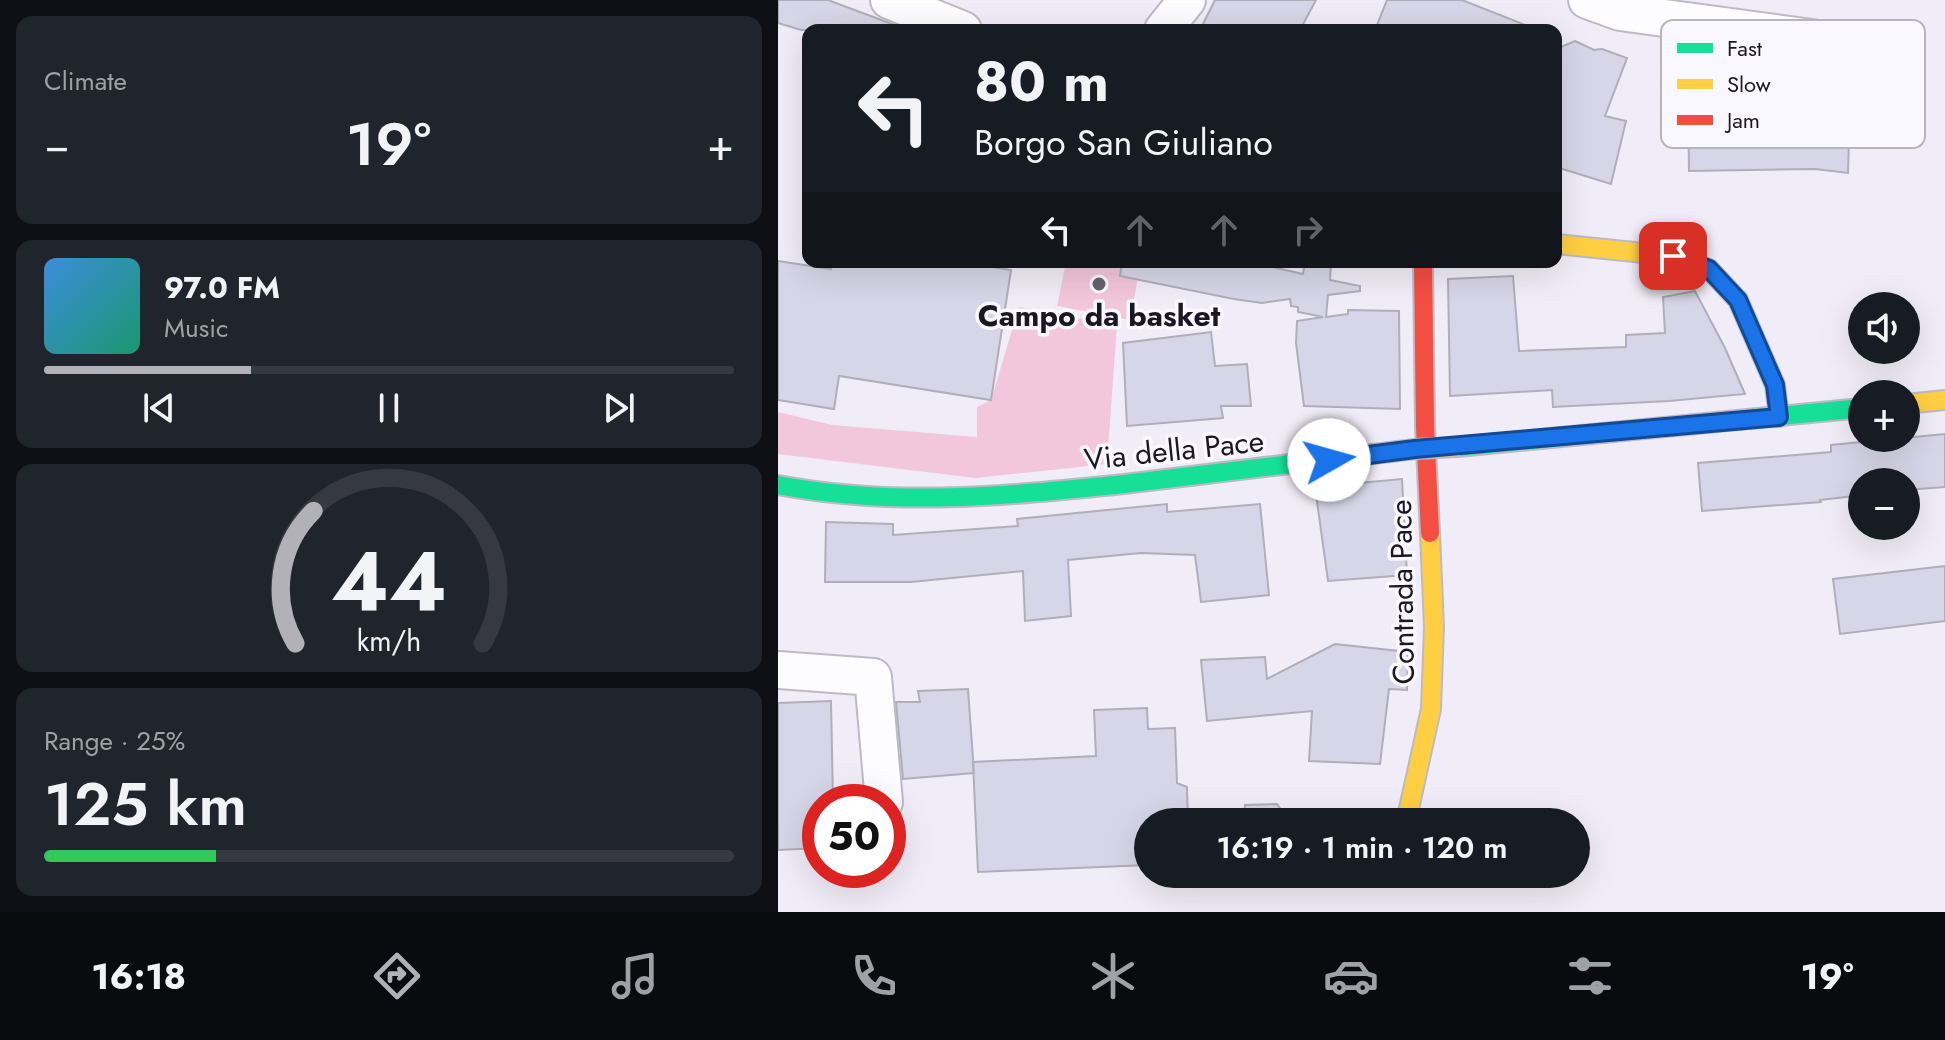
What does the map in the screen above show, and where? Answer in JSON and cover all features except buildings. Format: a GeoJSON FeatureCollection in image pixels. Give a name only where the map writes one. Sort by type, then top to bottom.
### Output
{"type":"FeatureCollection","features":[{"type":"Feature","properties":{"kind":"main road"},"geometry":{"type":"LineString","coordinates":[[1562,245],[1673,256],[1709,269],[1738,300],[1775,385],[1779,417]]}},
{"type":"Feature","properties":{"kind":"main road","name":"Contrada Pace"},"geometry":{"type":"LineString","coordinates":[[1409,808],[1431,709],[1434,627],[1425,427],[1423,268]]}},
{"type":"Feature","properties":{"kind":"main road"},"geometry":{"type":"LineString","coordinates":[[1920,403],[1945,400]]}},
{"type":"Feature","properties":{"kind":"main road","name":"Via della Pace"},"geometry":{"type":"LineString","coordinates":[[778,485],[850,496],[936,498],[1051,491],[1415,449],[1848,410]]}},
{"type":"Feature","properties":{"kind":"street"},"geometry":{"type":"LineString","coordinates":[[889,0],[948,24]]}},
{"type":"Feature","properties":{"kind":"street"},"geometry":{"type":"LineString","coordinates":[[1168,24],[1187,0]]}},
{"type":"Feature","properties":{"kind":"street"},"geometry":{"type":"LineString","coordinates":[[1611,4],[1710,20]]}},
{"type":"Feature","properties":{"kind":"street"},"geometry":{"type":"LineString","coordinates":[[778,670],[873,677],[882,784]]}},
{"type":"Feature","properties":{"kind":"shaded area","name":"Campo da basket"},"geometry":{"type":"Polygon","coordinates":[[[1065,268],[1140,268],[1130,320],[1057,306],[1065,268]]]}},
{"type":"Feature","properties":{"kind":"shaded area"},"geometry":{"type":"Polygon","coordinates":[[[1019,307],[1117,325],[1107,464],[975,478],[778,454],[778,412],[832,425],[977,437],[977,407],[991,400],[1019,307]]]}},
{"type":"Feature","properties":{"kind":"traffic: fast"},"geometry":{"type":"LineString","coordinates":[[1458,447],[1848,409]]}},
{"type":"Feature","properties":{"kind":"traffic: fast"},"geometry":{"type":"LineString","coordinates":[[778,485],[822,492],[908,498],[994,495],[1124,484],[1415,449]]}},
{"type":"Feature","properties":{"kind":"traffic: slow"},"geometry":{"type":"LineString","coordinates":[[1562,245],[1673,256],[1709,269],[1738,300],[1775,385],[1779,417]]}},
{"type":"Feature","properties":{"kind":"traffic: slow"},"geometry":{"type":"LineString","coordinates":[[1920,403],[1945,400]]}},
{"type":"Feature","properties":{"kind":"traffic: slow"},"geometry":{"type":"LineString","coordinates":[[1415,449],[1458,447]]}},
{"type":"Feature","properties":{"kind":"traffic: slow"},"geometry":{"type":"LineString","coordinates":[[1409,808],[1431,709],[1434,627],[1430,533]]}},
{"type":"Feature","properties":{"kind":"traffic: jam"},"geometry":{"type":"LineString","coordinates":[[1423,268],[1430,533]]}},
{"type":"Feature","properties":{"kind":"place","name":"Campo da basket"},"geometry":{"type":"Point","coordinates":[1099,284]}},
{"type":"Feature","properties":{"kind":"route"},"geometry":{"type":"LineString","coordinates":[[1329,460],[1415,449],[1779,417],[1775,385],[1738,300],[1709,269],[1673,256]]}}]}
